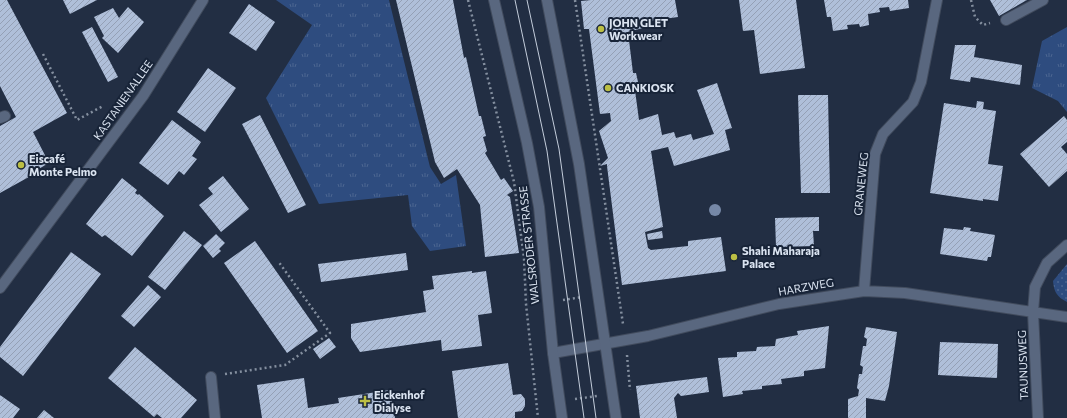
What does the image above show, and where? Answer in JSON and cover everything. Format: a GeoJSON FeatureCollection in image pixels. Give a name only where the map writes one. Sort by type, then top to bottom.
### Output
{"type":"FeatureCollection","features":[{"type":"Feature","properties":{"kind":"street","name":"KASTANIENALLEE"},"geometry":{"type":"LineString","coordinates":[[1,286],[143,96],[203,0]]}},
{"type":"Feature","properties":{"kind":"street","name":"WALSRODER STRASSE"},"geometry":{"type":"LineString","coordinates":[[494,0],[515,84],[536,193],[553,353],[562,418]]}},
{"type":"Feature","properties":{"kind":"street"},"geometry":{"type":"LineString","coordinates":[[547,0],[578,164],[616,418]]}},
{"type":"Feature","properties":{"kind":"street","name":"GRANEWEG"},"geometry":{"type":"LineString","coordinates":[[864,291],[875,154],[883,134],[913,102],[921,82],[937,0]]}},
{"type":"Feature","properties":{"kind":"street"},"geometry":{"type":"LineString","coordinates":[[1006,20],[1043,0]]}},
{"type":"Feature","properties":{"kind":"street","name":"TAUNUSWEG"},"geometry":{"type":"LineString","coordinates":[[1038,418],[1033,312],[1035,287],[1047,264],[1067,245]]}},
{"type":"Feature","properties":{"kind":"street","name":"HARZWEG"},"geometry":{"type":"LineString","coordinates":[[553,353],[625,340],[779,304],[864,291],[905,293],[1067,317]]}},
{"type":"Feature","properties":{"kind":"street"},"geometry":{"type":"LineString","coordinates":[[211,377],[215,418]]}},
{"type":"Feature","properties":{"kind":"path"},"geometry":{"type":"LineString","coordinates":[[468,0],[514,182],[524,258],[526,304],[538,418]]}},
{"type":"Feature","properties":{"kind":"path"},"geometry":{"type":"LineString","coordinates":[[536,405],[630,391],[625,340],[574,0]]}},
{"type":"Feature","properties":{"kind":"path"},"geometry":{"type":"LineString","coordinates":[[971,0],[975,17],[984,25]]}},
{"type":"Feature","properties":{"kind":"path"},"geometry":{"type":"LineString","coordinates":[[43,54],[77,120],[104,106]]}},
{"type":"Feature","properties":{"kind":"path"},"geometry":{"type":"LineString","coordinates":[[211,377],[285,365],[330,333],[278,261]]}},
{"type":"Feature","properties":{"kind":"path"},"geometry":{"type":"LineString","coordinates":[[526,304],[618,292]]}},
{"type":"Feature","properties":{"kind":"green space"},"geometry":{"type":"Polygon","coordinates":[[[276,0],[389,0],[430,167],[441,184],[456,175],[466,246],[430,251],[412,226],[408,195],[319,204],[266,98],[312,25],[276,0]]]}},
{"type":"Feature","properties":{"kind":"green space"},"geometry":{"type":"Polygon","coordinates":[[[1067,27],[1067,112],[1058,101],[1032,88],[1042,41],[1067,27]]]}},
{"type":"Feature","properties":{"kind":"green space"},"geometry":{"type":"Polygon","coordinates":[[[1067,264],[1067,302],[1057,294],[1053,281],[1067,264]]]}},
{"type":"Feature","properties":{"kind":"building"},"geometry":{"type":"Polygon","coordinates":[[[0,0],[7,0],[67,113],[33,132],[49,163],[35,171],[36,173],[0,193],[0,126],[16,117],[0,86],[0,0]]]}},
{"type":"Feature","properties":{"kind":"building"},"geometry":{"type":"Polygon","coordinates":[[[63,0],[97,0],[70,14],[63,0]]]}},
{"type":"Feature","properties":{"kind":"building"},"geometry":{"type":"Polygon","coordinates":[[[396,0],[453,0],[464,58],[466,57],[479,116],[481,116],[486,136],[483,137],[487,151],[485,153],[501,180],[504,178],[513,191],[507,195],[510,197],[519,253],[485,257],[480,205],[457,169],[444,178],[435,162],[396,0]]]}},
{"type":"Feature","properties":{"kind":"building"},"geometry":{"type":"Polygon","coordinates":[[[675,0],[678,17],[649,21],[650,26],[628,32],[633,73],[636,73],[638,82],[634,83],[639,120],[658,114],[662,135],[674,132],[676,138],[691,134],[693,140],[714,134],[697,90],[717,83],[732,128],[725,130],[730,150],[674,166],[668,147],[651,151],[663,227],[645,232],[648,248],[651,250],[688,246],[688,241],[721,237],[726,271],[622,285],[607,164],[600,166],[608,158],[599,131],[611,121],[610,113],[600,114],[589,29],[584,29],[581,1],[675,0]]]}},
{"type":"Feature","properties":{"kind":"building"},"geometry":{"type":"Polygon","coordinates":[[[739,0],[796,0],[805,68],[760,74],[754,30],[743,31],[739,0]]]}},
{"type":"Feature","properties":{"kind":"building"},"geometry":{"type":"Polygon","coordinates":[[[824,0],[908,0],[909,8],[890,11],[889,7],[879,8],[880,12],[868,14],[869,25],[860,27],[859,24],[847,25],[848,29],[833,31],[831,17],[827,17],[824,0]]]}},
{"type":"Feature","properties":{"kind":"building"},"geometry":{"type":"Polygon","coordinates":[[[990,0],[1027,0],[999,16],[990,0]]]}},
{"type":"Feature","properties":{"kind":"building"},"geometry":{"type":"Polygon","coordinates":[[[249,4],[275,22],[256,51],[229,33],[249,4]]]}},
{"type":"Feature","properties":{"kind":"building"},"geometry":{"type":"Polygon","coordinates":[[[128,7],[144,22],[118,53],[102,38],[104,36],[94,17],[113,8],[119,18],[128,7]]]}},
{"type":"Feature","properties":{"kind":"building"},"geometry":{"type":"Polygon","coordinates":[[[92,27],[118,77],[108,82],[82,32],[92,27]]]}},
{"type":"Feature","properties":{"kind":"building"},"geometry":{"type":"Polygon","coordinates":[[[955,45],[976,45],[974,57],[1022,65],[1020,85],[971,77],[970,82],[950,79],[955,45]]]}},
{"type":"Feature","properties":{"kind":"building"},"geometry":{"type":"Polygon","coordinates":[[[208,68],[236,88],[205,132],[177,112],[208,68]]]}},
{"type":"Feature","properties":{"kind":"building"},"geometry":{"type":"Polygon","coordinates":[[[798,95],[828,95],[830,193],[801,193],[798,95]]]}},
{"type":"Feature","properties":{"kind":"building"},"geometry":{"type":"Polygon","coordinates":[[[977,101],[984,102],[983,109],[996,111],[988,164],[1003,166],[998,201],[983,199],[983,201],[930,193],[944,103],[976,108],[977,101]]]}},
{"type":"Feature","properties":{"kind":"building"},"geometry":{"type":"Polygon","coordinates":[[[260,115],[306,205],[288,213],[242,124],[260,115]]]}},
{"type":"Feature","properties":{"kind":"building"},"geometry":{"type":"Polygon","coordinates":[[[1064,116],[1067,120],[1067,142],[1061,147],[1067,154],[1067,171],[1049,187],[1020,154],[1064,116]]]}},
{"type":"Feature","properties":{"kind":"building"},"geometry":{"type":"Polygon","coordinates":[[[172,120],[201,142],[192,156],[197,159],[184,175],[179,171],[168,185],[139,163],[172,120]]]}},
{"type":"Feature","properties":{"kind":"building"},"geometry":{"type":"Polygon","coordinates":[[[223,176],[249,209],[221,232],[199,205],[213,194],[208,188],[223,176]]]}},
{"type":"Feature","properties":{"kind":"building"},"geometry":{"type":"Polygon","coordinates":[[[122,178],[137,190],[135,193],[138,195],[139,194],[164,216],[132,256],[105,235],[102,237],[86,224],[122,178]]]}},
{"type":"Feature","properties":{"kind":"building"},"geometry":{"type":"Polygon","coordinates":[[[819,217],[819,231],[813,231],[814,246],[776,247],[775,218],[819,217]]]}},
{"type":"Feature","properties":{"kind":"building"},"geometry":{"type":"Polygon","coordinates":[[[964,227],[971,228],[970,231],[995,235],[991,257],[988,257],[987,261],[940,254],[944,228],[963,230],[964,227]]]}},
{"type":"Feature","properties":{"kind":"building"},"geometry":{"type":"Polygon","coordinates":[[[184,231],[202,245],[165,290],[148,277],[184,231]]]}},
{"type":"Feature","properties":{"kind":"building"},"geometry":{"type":"Polygon","coordinates":[[[662,231],[663,238],[648,240],[647,234],[662,231]]]}},
{"type":"Feature","properties":{"kind":"building"},"geometry":{"type":"Polygon","coordinates":[[[216,234],[225,243],[219,249],[221,251],[213,258],[203,246],[216,234]]]}},
{"type":"Feature","properties":{"kind":"building"},"geometry":{"type":"Polygon","coordinates":[[[255,241],[318,331],[287,353],[224,263],[255,241]]]}},
{"type":"Feature","properties":{"kind":"building"},"geometry":{"type":"Polygon","coordinates":[[[71,252],[101,274],[23,376],[0,357],[0,347],[71,252]]]}},
{"type":"Feature","properties":{"kind":"building"},"geometry":{"type":"Polygon","coordinates":[[[406,253],[408,270],[321,282],[318,264],[406,253]]]}},
{"type":"Feature","properties":{"kind":"building"},"geometry":{"type":"Polygon","coordinates":[[[472,271],[472,273],[486,271],[492,313],[478,315],[482,346],[442,351],[441,340],[360,352],[351,338],[351,324],[426,312],[423,291],[434,289],[432,276],[472,271]]]}},
{"type":"Feature","properties":{"kind":"building"},"geometry":{"type":"Polygon","coordinates":[[[148,285],[161,297],[134,327],[121,316],[148,285]]]}},
{"type":"Feature","properties":{"kind":"building"},"geometry":{"type":"Polygon","coordinates":[[[829,326],[825,368],[804,371],[804,376],[781,379],[782,384],[762,386],[762,389],[742,391],[743,394],[723,397],[718,358],[737,357],[737,352],[756,351],[757,347],[775,346],[776,339],[798,335],[797,331],[829,326]]]}},
{"type":"Feature","properties":{"kind":"building"},"geometry":{"type":"Polygon","coordinates":[[[866,327],[897,332],[889,386],[885,401],[866,398],[866,418],[848,418],[848,399],[858,396],[859,390],[857,388],[859,374],[862,374],[863,367],[860,365],[863,346],[866,346],[867,339],[864,337],[866,327]]]}},
{"type":"Feature","properties":{"kind":"building"},"geometry":{"type":"Polygon","coordinates":[[[329,338],[336,347],[320,359],[313,349],[329,338]]]}},
{"type":"Feature","properties":{"kind":"building"},"geometry":{"type":"Polygon","coordinates":[[[940,342],[998,344],[997,378],[938,375],[940,342]]]}},
{"type":"Feature","properties":{"kind":"building"},"geometry":{"type":"Polygon","coordinates":[[[135,347],[197,400],[181,418],[162,418],[157,414],[154,417],[108,378],[135,347]]]}},
{"type":"Feature","properties":{"kind":"building"},"geometry":{"type":"Polygon","coordinates":[[[508,363],[513,395],[521,394],[525,399],[525,406],[522,411],[515,412],[515,418],[458,418],[452,371],[508,363]]]}},
{"type":"Feature","properties":{"kind":"building"},"geometry":{"type":"Polygon","coordinates":[[[707,377],[709,392],[681,396],[678,393],[674,398],[677,418],[640,418],[636,386],[707,377]]]}},
{"type":"Feature","properties":{"kind":"building","name":"Eickenhof Dialyse"},"geometry":{"type":"Polygon","coordinates":[[[304,378],[308,408],[339,403],[338,398],[390,390],[395,418],[262,418],[257,385],[304,378]]]}},
{"type":"Feature","properties":{"kind":"building"},"geometry":{"type":"Polygon","coordinates":[[[0,395],[20,409],[13,418],[0,418],[0,395]]]}},
{"type":"Feature","properties":{"kind":"building"},"geometry":{"type":"Polygon","coordinates":[[[44,410],[54,418],[37,418],[44,410]]]}},
{"type":"Feature","properties":{"kind":"tram line"},"geometry":{"type":"LineString","coordinates":[[515,0],[547,151],[584,418]]}},
{"type":"Feature","properties":{"kind":"tram line"},"geometry":{"type":"LineString","coordinates":[[527,0],[559,149],[596,418]]}},
{"type":"Feature","properties":{"kind":"place","name":"JOHN GLET Workwear"},"geometry":{"type":"Point","coordinates":[601,29]}},
{"type":"Feature","properties":{"kind":"place","name":"CANKIOSK"},"geometry":{"type":"Point","coordinates":[608,88]}},
{"type":"Feature","properties":{"kind":"place","name":"Eiscafé Monte Pelmo"},"geometry":{"type":"Point","coordinates":[21,165]}},
{"type":"Feature","properties":{"kind":"place","name":"Shahi Maharaja Palace"},"geometry":{"type":"Point","coordinates":[734,257]}},
{"type":"Feature","properties":{"kind":"place","name":"Eickenhof Dialyse"},"geometry":{"type":"Point","coordinates":[365,401]}}]}
